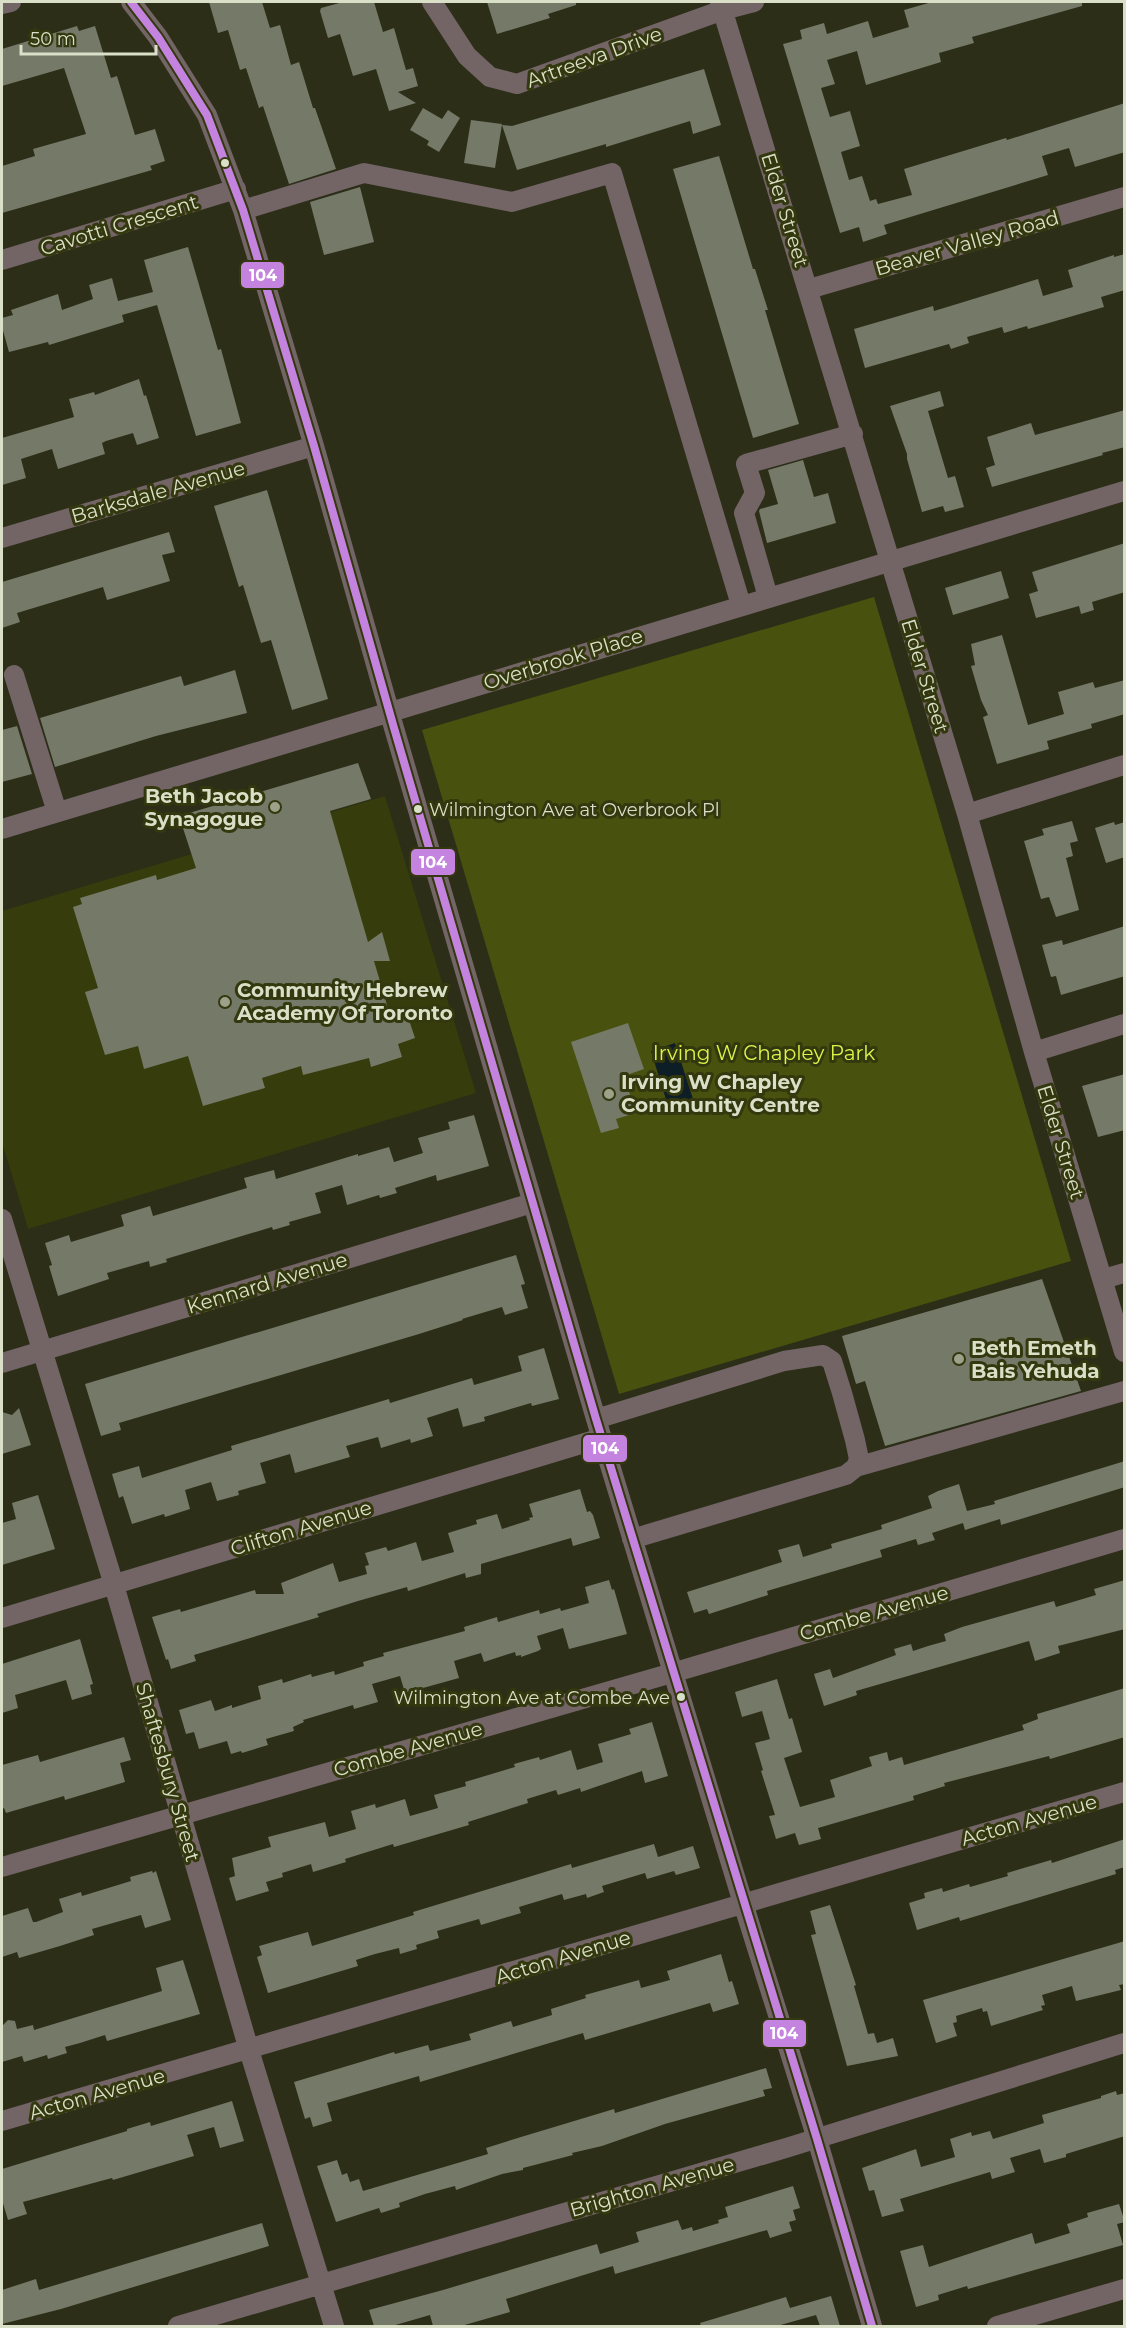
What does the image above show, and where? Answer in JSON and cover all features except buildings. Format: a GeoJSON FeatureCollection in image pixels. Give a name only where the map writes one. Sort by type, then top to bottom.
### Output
{"type":"FeatureCollection","features":[{"type":"Feature","properties":{"kind":"street"},"geometry":{"type":"LineString","coordinates":[[2,4],[11,2]]}},
{"type":"Feature","properties":{"kind":"street"},"geometry":{"type":"LineString","coordinates":[[131,2],[158,37],[207,115],[243,210],[314,446],[388,711],[598,1429],[817,2139],[872,2326]]}},
{"type":"Feature","properties":{"kind":"street","name":"Artreeva Drive"},"geometry":{"type":"LineString","coordinates":[[432,2],[467,57],[490,77],[517,84],[722,6],[754,2]]}},
{"type":"Feature","properties":{"kind":"street","name":"Elder Street"},"geometry":{"type":"LineString","coordinates":[[722,6],[967,814],[1034,1052],[1125,1352]]}},
{"type":"Feature","properties":{"kind":"street"},"geometry":{"type":"LineString","coordinates":[[243,210],[364,173],[512,202],[612,173],[741,605]]}},
{"type":"Feature","properties":{"kind":"street","name":"Cavotti Crescent"},"geometry":{"type":"LineString","coordinates":[[2,260],[236,189]]}},
{"type":"Feature","properties":{"kind":"street","name":"Beaver Valley Road"},"geometry":{"type":"LineString","coordinates":[[809,289],[1125,197]]}},
{"type":"Feature","properties":{"kind":"street"},"geometry":{"type":"LineString","coordinates":[[768,597],[744,513],[754,493],[746,464],[853,434]]}},
{"type":"Feature","properties":{"kind":"street","name":"Barksdale Avenue"},"geometry":{"type":"LineString","coordinates":[[2,538],[314,446]]}},
{"type":"Feature","properties":{"kind":"street","name":"Overbrook Place"},"geometry":{"type":"LineString","coordinates":[[2,829],[1125,490]]}},
{"type":"Feature","properties":{"kind":"street"},"geometry":{"type":"LineString","coordinates":[[14,675],[57,812]]}},
{"type":"Feature","properties":{"kind":"street"},"geometry":{"type":"LineString","coordinates":[[967,814],[1125,765]]}},
{"type":"Feature","properties":{"kind":"street"},"geometry":{"type":"LineString","coordinates":[[1034,1052],[1125,1024]]}},
{"type":"Feature","properties":{"kind":"street","name":"Kennard Avenue"},"geometry":{"type":"LineString","coordinates":[[2,1363],[532,1203]]}},
{"type":"Feature","properties":{"kind":"street","name":"Shaftesbury Street"},"geometry":{"type":"LineString","coordinates":[[2,1219],[114,1585],[249,2050],[334,2326]]}},
{"type":"Feature","properties":{"kind":"street"},"geometry":{"type":"LineString","coordinates":[[1102,1279],[1125,1273]]}},
{"type":"Feature","properties":{"kind":"street","name":"Clifton Avenue"},"geometry":{"type":"LineString","coordinates":[[2,1618],[114,1585],[598,1429],[784,1361],[823,1355],[832,1360],[855,1440],[859,1459],[856,1467]]}},
{"type":"Feature","properties":{"kind":"street"},"geometry":{"type":"LineString","coordinates":[[632,1539],[846,1475],[856,1467],[1125,1391]]}},
{"type":"Feature","properties":{"kind":"street","name":"Combe Avenue"},"geometry":{"type":"LineString","coordinates":[[2,1867],[1125,1539]]}},
{"type":"Feature","properties":{"kind":"street","name":"Acton Avenue"},"geometry":{"type":"LineString","coordinates":[[2,2121],[1125,1792]]}},
{"type":"Feature","properties":{"kind":"street","name":"Brighton Avenue"},"geometry":{"type":"LineString","coordinates":[[178,2326],[817,2139],[1125,2043]]}},
{"type":"Feature","properties":{"kind":"street"},"geometry":{"type":"LineString","coordinates":[[997,2326],[1125,2289]]}},
{"type":"Feature","properties":{"kind":"shaded area","name":"Community Hebrew Academy Of Toronto"},"geometry":{"type":"Polygon","coordinates":[[[385,796],[476,1093],[28,1229],[2,1142],[2,911],[385,796]]]}},
{"type":"Feature","properties":{"kind":"green space","name":"Irving W Chapley Park"},"geometry":{"type":"Polygon","coordinates":[[[874,597],[1071,1261],[619,1394],[422,730],[874,597]]]}},
{"type":"Feature","properties":{"kind":"water"},"geometry":{"type":"Polygon","coordinates":[[[675,1043],[693,1099],[668,1106],[651,1051],[675,1043]]]}},
{"type":"Feature","properties":{"kind":"transit line","name":"104"},"geometry":{"type":"LineString","coordinates":[[131,2],[158,37],[207,115],[243,210],[314,446],[596,1419],[817,2139],[872,2326]]}},
{"type":"Feature","properties":{"kind":"place","name":"Beth Jacob Synagogue"},"geometry":{"type":"Point","coordinates":[275,807]}},
{"type":"Feature","properties":{"kind":"place","name":"Wilmington Ave at Overbrook Pl"},"geometry":{"type":"Point","coordinates":[418,809]}},
{"type":"Feature","properties":{"kind":"place","name":"Community Hebrew Academy Of Toronto"},"geometry":{"type":"Point","coordinates":[225,1002]}},
{"type":"Feature","properties":{"kind":"place","name":"Irving W Chapley Community Centre"},"geometry":{"type":"Point","coordinates":[609,1094]}},
{"type":"Feature","properties":{"kind":"place","name":"Beth Emeth Bais Yehuda"},"geometry":{"type":"Point","coordinates":[959,1359]}},
{"type":"Feature","properties":{"kind":"place","name":"Wilmington Ave at Combe Ave"},"geometry":{"type":"Point","coordinates":[681,1697]}}]}
